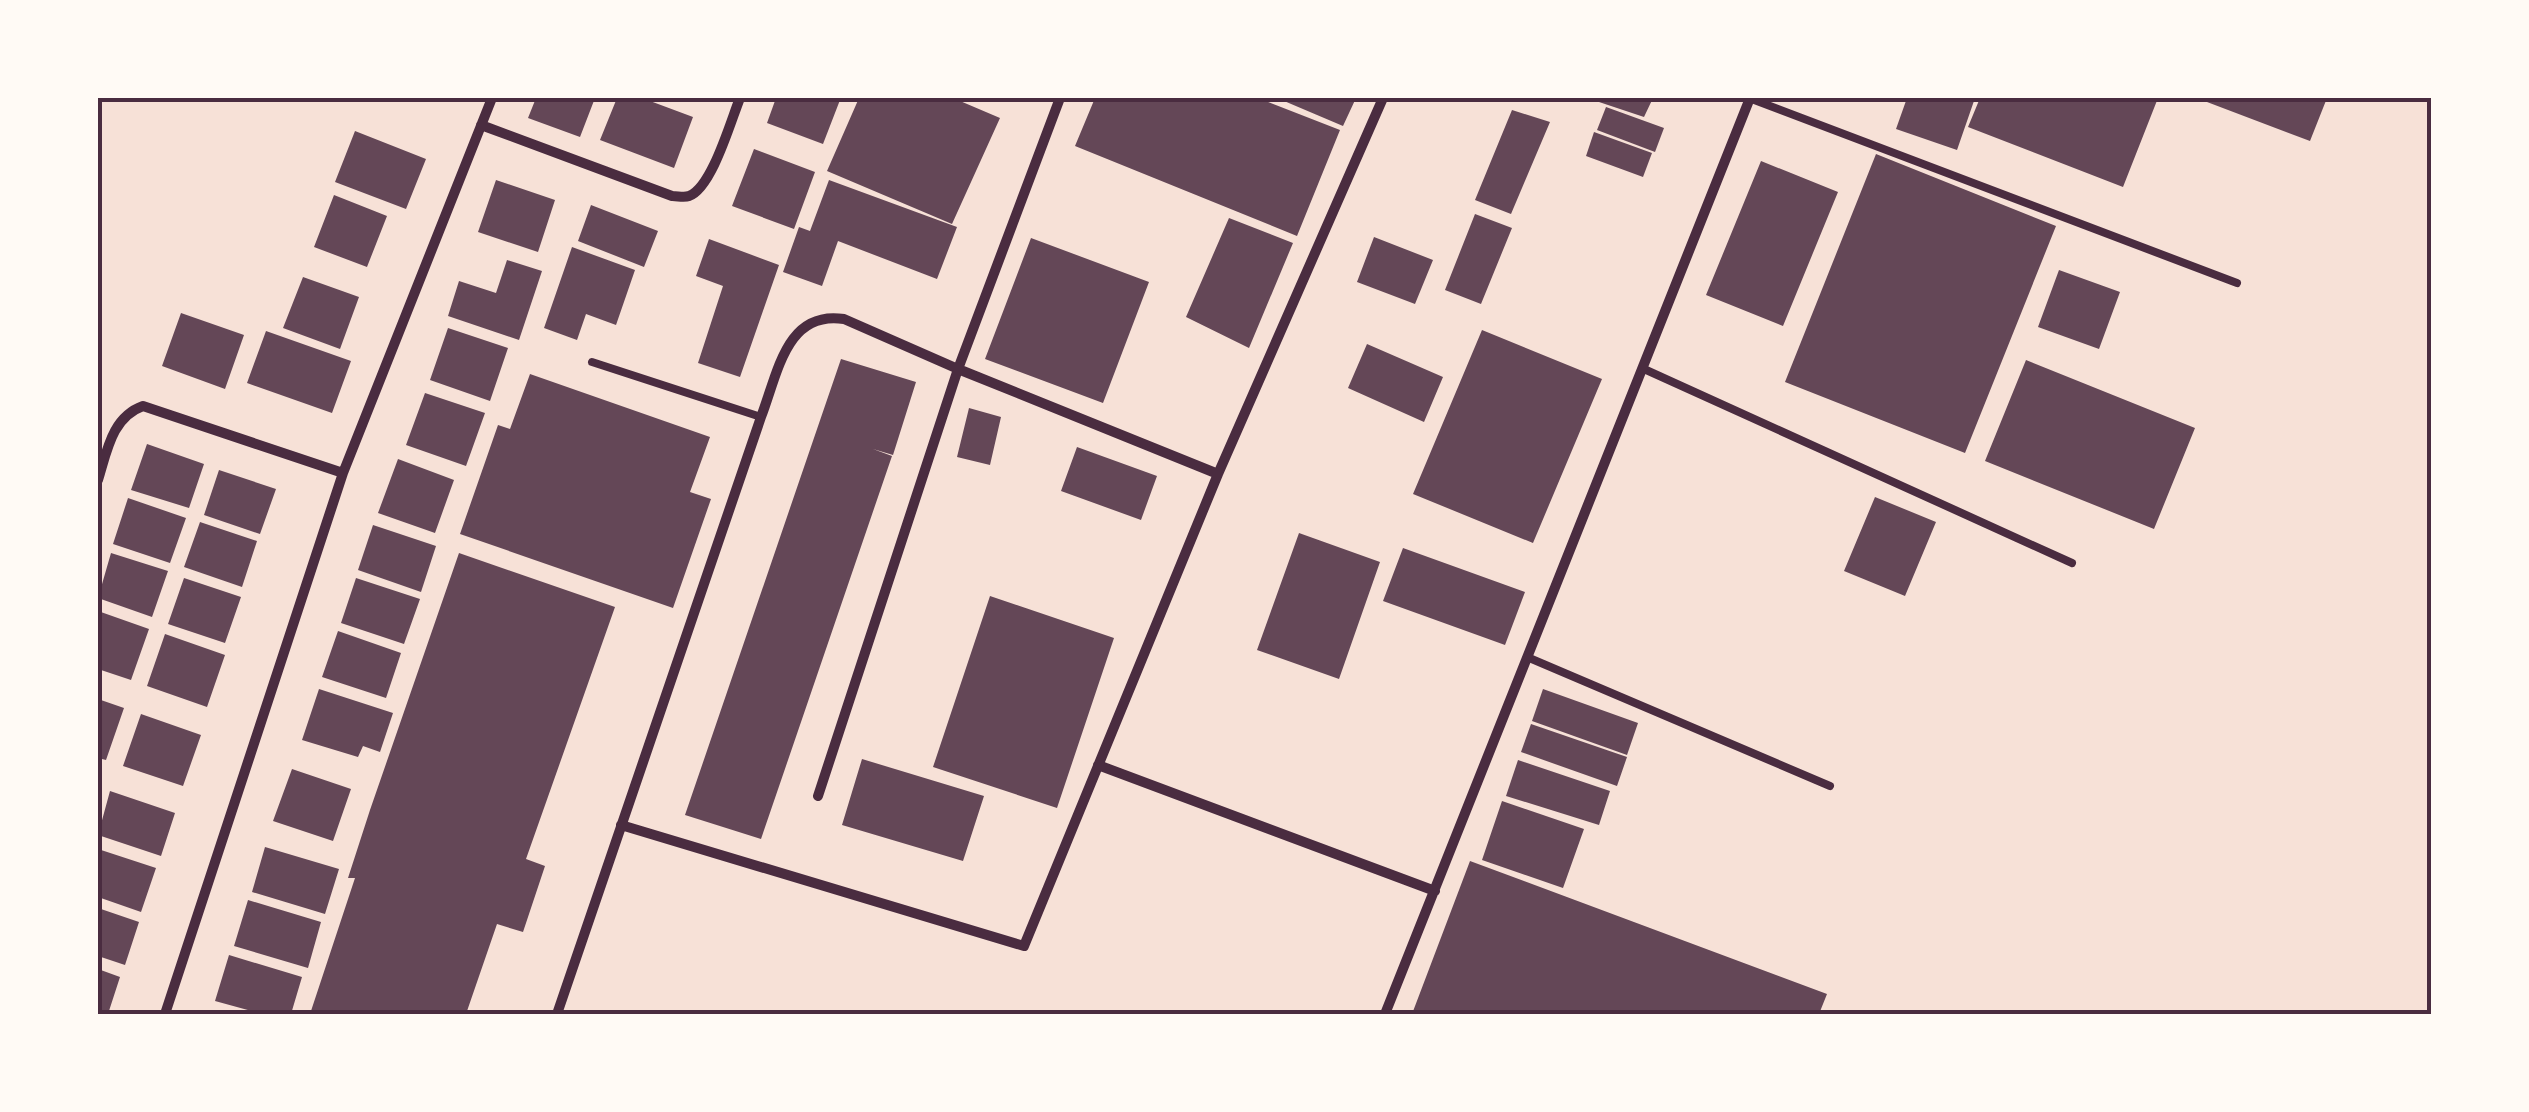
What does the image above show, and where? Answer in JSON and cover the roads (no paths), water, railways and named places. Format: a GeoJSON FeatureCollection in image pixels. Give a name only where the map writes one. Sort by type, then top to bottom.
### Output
{"type":"FeatureCollection","features":[{"type":"Feature","properties":{"kind":"street"},"geometry":{"type":"LineString","coordinates":[[166,1014],[343,473],[492,98]]}},
{"type":"Feature","properties":{"kind":"street"},"geometry":{"type":"LineString","coordinates":[[481,125],[672,196],[689,196],[702,186],[711,170],[740,98]]}},
{"type":"Feature","properties":{"kind":"street"},"geometry":{"type":"LineString","coordinates":[[818,796],[958,369],[1060,98]]}},
{"type":"Feature","properties":{"kind":"street"},"geometry":{"type":"LineString","coordinates":[[621,826],[1024,946],[1218,474],[1383,98]]}},
{"type":"Feature","properties":{"kind":"street"},"geometry":{"type":"LineString","coordinates":[[1385,1014],[1750,98]]}},
{"type":"Feature","properties":{"kind":"street"},"geometry":{"type":"LineString","coordinates":[[557,1014],[760,416],[795,332],[808,322],[827,316],[844,319],[1218,474]]}},
{"type":"Feature","properties":{"kind":"street"},"geometry":{"type":"LineString","coordinates":[[98,480],[120,420],[142,406],[343,473]]}},
{"type":"Feature","properties":{"kind":"street"},"geometry":{"type":"LineString","coordinates":[[1098,765],[1435,891]]}},
{"type":"Feature","properties":{"kind":"lane"},"geometry":{"type":"LineString","coordinates":[[1750,98],[2238,283]]}},
{"type":"Feature","properties":{"kind":"lane"},"geometry":{"type":"LineString","coordinates":[[592,362],[760,416]]}},
{"type":"Feature","properties":{"kind":"lane"},"geometry":{"type":"LineString","coordinates":[[1644,369],[2072,563]]}},
{"type":"Feature","properties":{"kind":"lane"},"geometry":{"type":"LineString","coordinates":[[1527,657],[1830,786]]}}]}
